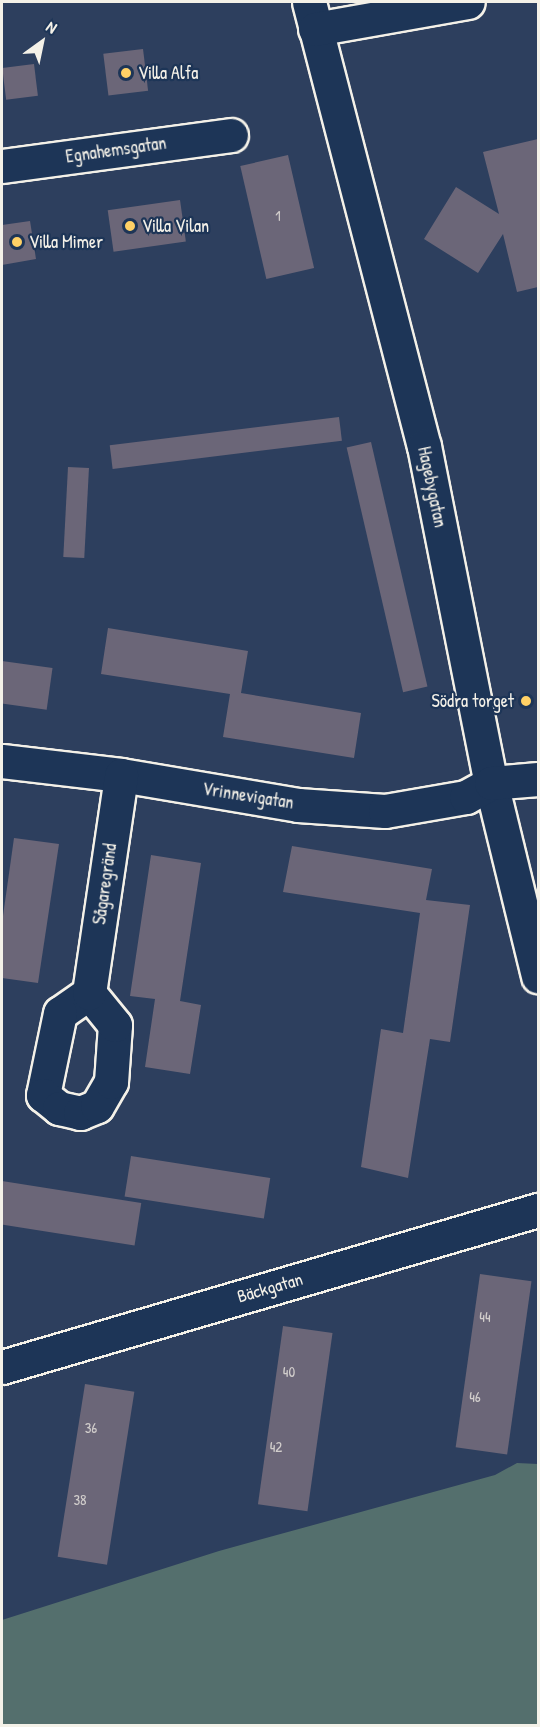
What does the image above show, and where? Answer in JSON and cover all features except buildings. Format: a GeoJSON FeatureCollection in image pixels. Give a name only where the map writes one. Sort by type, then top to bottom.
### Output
{"type":"FeatureCollection","features":[{"type":"Feature","properties":{"kind":"street"},"geometry":{"type":"LineString","coordinates":[[312,15],[468,2]]}},
{"type":"Feature","properties":{"kind":"street","name":"Hagebygatan"},"geometry":{"type":"LineString","coordinates":[[312,15],[424,446],[491,783],[538,976]]}},
{"type":"Feature","properties":{"kind":"street","name":"Egnahemsgatan"},"geometry":{"type":"LineString","coordinates":[[2,166],[231,135]]}},
{"type":"Feature","properties":{"kind":"street","name":"Vrinnevigatan"},"geometry":{"type":"LineString","coordinates":[[2,761],[121,775],[298,805],[385,811],[466,797],[491,783]]}},
{"type":"Feature","properties":{"kind":"street","name":"Sågaregränd"},"geometry":{"type":"LineString","coordinates":[[89,993],[121,775]]}},
{"type":"Feature","properties":{"kind":"street"},"geometry":{"type":"LineString","coordinates":[[491,783],[538,779]]}},
{"type":"Feature","properties":{"kind":"street","name":"Bäckgatan"},"geometry":{"type":"LineString","coordinates":[[2,1367],[538,1210]]}},
{"type":"Feature","properties":{"kind":"green space"},"geometry":{"type":"Polygon","coordinates":[[[517,1463],[538,1464],[538,1725],[2,1725],[2,1620],[219,1551],[495,1475],[517,1463]]]}},
{"type":"Feature","properties":{"kind":"place","name":"Villa Alfa"},"geometry":{"type":"Point","coordinates":[126,73]}},
{"type":"Feature","properties":{"kind":"place","name":"Villa Vilan"},"geometry":{"type":"Point","coordinates":[130,226]}},
{"type":"Feature","properties":{"kind":"place","name":"Villa Mimer"},"geometry":{"type":"Point","coordinates":[17,242]}},
{"type":"Feature","properties":{"kind":"place","name":"Södra torget"},"geometry":{"type":"Point","coordinates":[526,701]}}]}
